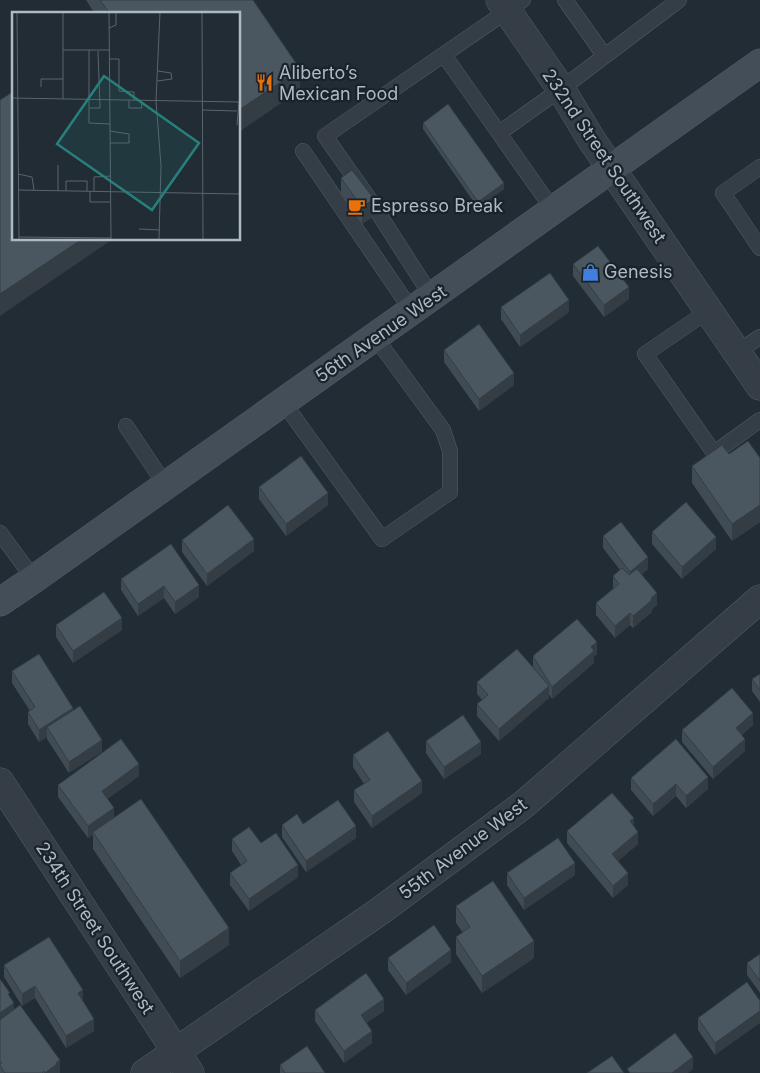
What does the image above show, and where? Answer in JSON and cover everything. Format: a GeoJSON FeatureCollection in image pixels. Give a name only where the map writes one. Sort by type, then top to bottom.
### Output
{"type":"FeatureCollection","features":[{"type":"Feature","properties":{"kind":"main road","name":"56th Avenue West"},"geometry":{"type":"LineString","coordinates":[[0,602],[760,63]]}},
{"type":"Feature","properties":{"kind":"street","name":"232nd Street Southwest"},"geometry":{"type":"LineString","coordinates":[[510,4],[591,139],[760,386]]}},
{"type":"Feature","properties":{"kind":"street","name":"55th Avenue West"},"geometry":{"type":"LineString","coordinates":[[145,1073],[183,1063],[380,911],[523,805],[760,598]]}},
{"type":"Feature","properties":{"kind":"street","name":"234th Street Southwest"},"geometry":{"type":"LineString","coordinates":[[0,782],[183,1063]]}},
{"type":"Feature","properties":{"kind":"lane"},"geometry":{"type":"LineString","coordinates":[[565,0],[604,55]]}},
{"type":"Feature","properties":{"kind":"lane"},"geometry":{"type":"LineString","coordinates":[[499,132],[561,89],[679,0]]}},
{"type":"Feature","properties":{"kind":"lane"},"geometry":{"type":"LineString","coordinates":[[422,304],[370,200],[326,136],[444,55],[510,4]]}},
{"type":"Feature","properties":{"kind":"lane"},"geometry":{"type":"LineString","coordinates":[[444,55],[554,210]]}},
{"type":"Feature","properties":{"kind":"lane"},"geometry":{"type":"LineString","coordinates":[[303,151],[422,304]]}},
{"type":"Feature","properties":{"kind":"lane"},"geometry":{"type":"LineString","coordinates":[[760,167],[723,193],[760,248]]}},
{"type":"Feature","properties":{"kind":"lane"},"geometry":{"type":"LineString","coordinates":[[708,311],[645,354],[714,453],[760,420]]}},
{"type":"Feature","properties":{"kind":"lane"},"geometry":{"type":"LineString","coordinates":[[283,402],[382,539],[450,492],[450,451],[443,430],[375,337]]}},
{"type":"Feature","properties":{"kind":"lane"},"geometry":{"type":"LineString","coordinates":[[737,352],[760,337]]}},
{"type":"Feature","properties":{"kind":"lane"},"geometry":{"type":"LineString","coordinates":[[126,426],[166,486]]}},
{"type":"Feature","properties":{"kind":"lane"},"geometry":{"type":"LineString","coordinates":[[0,533],[34,579]]}},
{"type":"Feature","properties":{"kind":"building"},"geometry":{"type":"Polygon","coordinates":[[[100,0],[253,0],[300,69],[240,109],[240,12],[109,12],[100,0]]]}},
{"type":"Feature","properties":{"kind":"building"},"geometry":{"type":"Polygon","coordinates":[[[12,92],[12,240],[81,240],[0,294],[0,100],[12,92]]]}},
{"type":"Feature","properties":{"kind":"building"},"geometry":{"type":"Polygon","coordinates":[[[448,104],[504,183],[478,202],[423,123],[448,104]]]}},
{"type":"Feature","properties":{"kind":"building"},"geometry":{"type":"Polygon","coordinates":[[[352,170],[374,199],[362,207],[341,178],[352,170]]]}},
{"type":"Feature","properties":{"kind":"building"},"geometry":{"type":"Polygon","coordinates":[[[598,246],[629,287],[604,305],[573,264],[598,246]]]}},
{"type":"Feature","properties":{"kind":"building"},"geometry":{"type":"Polygon","coordinates":[[[550,273],[569,300],[520,335],[501,307],[550,273]]]}},
{"type":"Feature","properties":{"kind":"building"},"geometry":{"type":"Polygon","coordinates":[[[479,324],[514,373],[479,399],[444,350],[479,324]]]}},
{"type":"Feature","properties":{"kind":"building"},"geometry":{"type":"Polygon","coordinates":[[[748,441],[760,458],[760,505],[732,524],[692,466],[722,445],[729,454],[748,441]]]}},
{"type":"Feature","properties":{"kind":"building"},"geometry":{"type":"Polygon","coordinates":[[[301,456],[328,493],[286,524],[259,487],[301,456]]]}},
{"type":"Feature","properties":{"kind":"building"},"geometry":{"type":"Polygon","coordinates":[[[686,502],[716,537],[682,567],[652,532],[686,502]]]}},
{"type":"Feature","properties":{"kind":"building"},"geometry":{"type":"Polygon","coordinates":[[[228,505],[254,539],[207,574],[182,540],[228,505]]]}},
{"type":"Feature","properties":{"kind":"building"},"geometry":{"type":"Polygon","coordinates":[[[621,522],[648,557],[630,572],[603,536],[621,522]]]}},
{"type":"Feature","properties":{"kind":"building"},"geometry":{"type":"Polygon","coordinates":[[[171,544],[199,585],[175,602],[164,586],[138,604],[121,579],[171,544]]]}},
{"type":"Feature","properties":{"kind":"building"},"geometry":{"type":"Polygon","coordinates":[[[622,568],[629,575],[637,569],[657,593],[651,598],[652,600],[633,616],[630,613],[615,626],[596,603],[619,584],[613,576],[622,568]]]}},
{"type":"Feature","properties":{"kind":"building"},"geometry":{"type":"Polygon","coordinates":[[[104,592],[122,618],[73,651],[56,625],[104,592]]]}},
{"type":"Feature","properties":{"kind":"building"},"geometry":{"type":"Polygon","coordinates":[[[577,619],[597,642],[591,647],[594,651],[552,687],[533,656],[577,619]]]}},
{"type":"Feature","properties":{"kind":"building"},"geometry":{"type":"Polygon","coordinates":[[[517,649],[549,686],[499,729],[477,704],[488,695],[477,682],[517,649]]]}},
{"type":"Feature","properties":{"kind":"building"},"geometry":{"type":"Polygon","coordinates":[[[39,654],[73,708],[39,730],[28,712],[35,707],[12,671],[39,654]]]}},
{"type":"Feature","properties":{"kind":"building"},"geometry":{"type":"Polygon","coordinates":[[[760,674],[760,690],[752,679],[760,674]]]}},
{"type":"Feature","properties":{"kind":"building"},"geometry":{"type":"Polygon","coordinates":[[[732,688],[753,713],[736,728],[745,739],[713,767],[682,730],[732,688]]]}},
{"type":"Feature","properties":{"kind":"building"},"geometry":{"type":"Polygon","coordinates":[[[80,706],[102,740],[69,762],[47,727],[80,706]]]}},
{"type":"Feature","properties":{"kind":"building"},"geometry":{"type":"Polygon","coordinates":[[[463,715],[481,742],[444,767],[426,741],[463,715]]]}},
{"type":"Feature","properties":{"kind":"building"},"geometry":{"type":"Polygon","coordinates":[[[388,731],[422,781],[372,816],[354,790],[370,780],[353,755],[388,731]]]}},
{"type":"Feature","properties":{"kind":"building"},"geometry":{"type":"Polygon","coordinates":[[[121,739],[139,764],[102,791],[114,808],[88,826],[58,785],[121,739]]]}},
{"type":"Feature","properties":{"kind":"building"},"geometry":{"type":"Polygon","coordinates":[[[676,739],[708,777],[686,796],[676,784],[653,804],[631,778],[676,739]]]}},
{"type":"Feature","properties":{"kind":"building"},"geometry":{"type":"Polygon","coordinates":[[[612,793],[634,818],[630,821],[638,832],[612,854],[628,873],[613,886],[567,831],[612,793]]]}},
{"type":"Feature","properties":{"kind":"building"},"geometry":{"type":"Polygon","coordinates":[[[141,799],[229,928],[180,961],[93,832],[141,799]]]}},
{"type":"Feature","properties":{"kind":"building"},"geometry":{"type":"Polygon","coordinates":[[[338,800],[356,826],[306,861],[282,825],[297,814],[303,824],[338,800]]]}},
{"type":"Feature","properties":{"kind":"building"},"geometry":{"type":"Polygon","coordinates":[[[249,827],[261,843],[276,833],[298,865],[249,899],[230,873],[247,861],[232,839],[249,827]]]}},
{"type":"Feature","properties":{"kind":"building"},"geometry":{"type":"Polygon","coordinates":[[[558,838],[575,863],[524,898],[507,873],[558,838]]]}},
{"type":"Feature","properties":{"kind":"building"},"geometry":{"type":"Polygon","coordinates":[[[493,881],[534,941],[482,976],[456,937],[470,927],[456,906],[493,881]]]}},
{"type":"Feature","properties":{"kind":"building"},"geometry":{"type":"Polygon","coordinates":[[[434,925],[451,950],[406,983],[388,958],[434,925]]]}},
{"type":"Feature","properties":{"kind":"building"},"geometry":{"type":"Polygon","coordinates":[[[49,937],[83,990],[78,993],[94,1019],[66,1036],[35,986],[22,994],[4,965],[49,937]]]}},
{"type":"Feature","properties":{"kind":"building"},"geometry":{"type":"Polygon","coordinates":[[[760,954],[760,981],[747,963],[760,954]]]}},
{"type":"Feature","properties":{"kind":"building"},"geometry":{"type":"Polygon","coordinates":[[[366,973],[384,999],[361,1015],[372,1031],[344,1051],[315,1010],[366,973]]]}},
{"type":"Feature","properties":{"kind":"building"},"geometry":{"type":"Polygon","coordinates":[[[0,979],[10,993],[8,994],[14,1003],[0,1013],[0,979]]]}},
{"type":"Feature","properties":{"kind":"building"},"geometry":{"type":"Polygon","coordinates":[[[747,982],[760,1001],[760,1011],[715,1043],[698,1018],[747,982]]]}},
{"type":"Feature","properties":{"kind":"building"},"geometry":{"type":"Polygon","coordinates":[[[20,1005],[60,1060],[45,1073],[44,1071],[42,1073],[5,1073],[0,1066],[2,1063],[0,1061],[0,1020],[20,1005]]]}},
{"type":"Feature","properties":{"kind":"building"},"geometry":{"type":"Polygon","coordinates":[[[675,1033],[693,1057],[672,1073],[630,1073],[627,1069],[675,1033]]]}},
{"type":"Feature","properties":{"kind":"building"},"geometry":{"type":"Polygon","coordinates":[[[307,1046],[325,1073],[285,1073],[280,1065],[307,1046]]]}},
{"type":"Feature","properties":{"kind":"building"},"geometry":{"type":"Polygon","coordinates":[[[612,1056],[624,1073],[587,1073],[612,1056]]]}},
{"type":"Feature","properties":{"kind":"place","name":"Aliberto’s Mexican Food"},"geometry":{"type":"Point","coordinates":[265,83]}},
{"type":"Feature","properties":{"kind":"place","name":"Espresso Break"},"geometry":{"type":"Point","coordinates":[357,206]}},
{"type":"Feature","properties":{"kind":"place","name":"Genesis"},"geometry":{"type":"Point","coordinates":[590,272]}}]}
